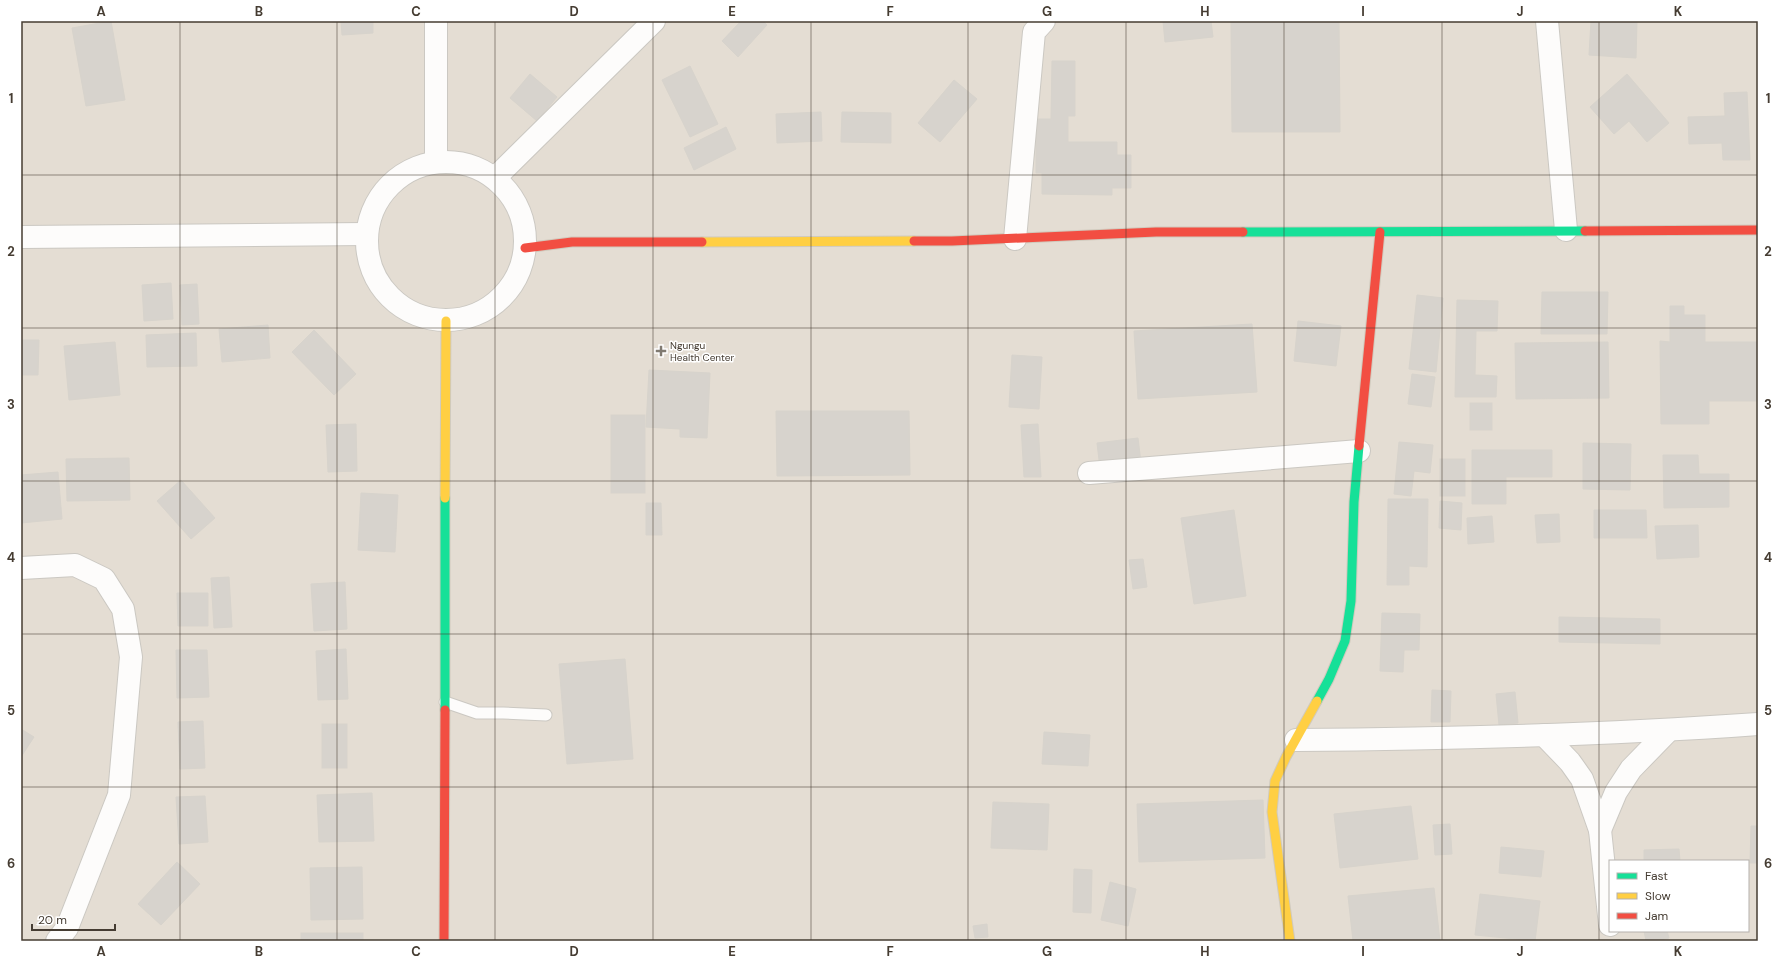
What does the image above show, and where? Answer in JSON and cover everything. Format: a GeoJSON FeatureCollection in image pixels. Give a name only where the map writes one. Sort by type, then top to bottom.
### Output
{"type":"FeatureCollection","features":[{"type":"Feature","properties":{"kind":"street"},"geometry":{"type":"LineString","coordinates":[[436,21],[436,162]]}},
{"type":"Feature","properties":{"kind":"street"},"geometry":{"type":"LineString","coordinates":[[495,178],[654,21]]}},
{"type":"Feature","properties":{"kind":"street"},"geometry":{"type":"LineString","coordinates":[[1547,21],[1566,230]]}},
{"type":"Feature","properties":{"kind":"street"},"geometry":{"type":"LineString","coordinates":[[1015,239],[1034,25]]}},
{"type":"Feature","properties":{"kind":"street"},"geometry":{"type":"LineString","coordinates":[[436,162],[461,163],[486,172],[495,178],[508,192],[519,209],[524,228],[525,248],[518,273],[512,285],[500,300],[484,311],[466,318],[446,321],[428,319],[410,312],[394,302],[382,288],[372,271],[367,253],[366,234],[371,212],[381,194],[396,179],[415,168],[436,162]]}},
{"type":"Feature","properties":{"kind":"street"},"geometry":{"type":"LineString","coordinates":[[525,248],[572,242],[1015,239],[1156,232],[1758,230]]}},
{"type":"Feature","properties":{"kind":"street"},"geometry":{"type":"LineString","coordinates":[[1290,941],[1272,812],[1275,781],[1286,757],[1329,679],[1345,641],[1351,601],[1354,502],[1380,232]]}},
{"type":"Feature","properties":{"kind":"street"},"geometry":{"type":"LineString","coordinates":[[21,237],[366,234]]}},
{"type":"Feature","properties":{"kind":"street"},"geometry":{"type":"LineString","coordinates":[[444,941],[446,321]]}},
{"type":"Feature","properties":{"kind":"street"},"geometry":{"type":"LineString","coordinates":[[1089,473],[1359,452]]}},
{"type":"Feature","properties":{"kind":"street"},"geometry":{"type":"LineString","coordinates":[[21,568],[75,565],[104,579],[123,609],[131,657],[119,795],[67,928],[57,941]]}},
{"type":"Feature","properties":{"kind":"street"},"geometry":{"type":"LineString","coordinates":[[1296,740],[1474,738],[1669,730],[1758,724]]}},
{"type":"Feature","properties":{"kind":"street"},"geometry":{"type":"LineString","coordinates":[[1600,830],[1616,792],[1632,769],[1669,730]]}},
{"type":"Feature","properties":{"kind":"street"},"geometry":{"type":"LineString","coordinates":[[1544,735],[1570,762],[1582,779],[1600,830],[1609,916]]}},
{"type":"Feature","properties":{"kind":"lane"},"geometry":{"type":"LineString","coordinates":[[445,702],[477,713],[546,715]]}},
{"type":"Feature","properties":{"kind":"shaded area"},"geometry":{"type":"Polygon","coordinates":[[[21,21],[1758,21],[1758,941],[21,941],[21,21]]]}},
{"type":"Feature","properties":{"kind":"building"},"geometry":{"type":"Polygon","coordinates":[[[111,21],[125,100],[86,106],[72,28],[111,21]]]}},
{"type":"Feature","properties":{"kind":"building"},"geometry":{"type":"Polygon","coordinates":[[[332,21],[373,21],[373,33],[342,35],[341,22],[332,21]]]}},
{"type":"Feature","properties":{"kind":"building"},"geometry":{"type":"Polygon","coordinates":[[[741,21],[763,21],[767,25],[738,57],[722,41],[741,21]]]}},
{"type":"Feature","properties":{"kind":"building"},"geometry":{"type":"Polygon","coordinates":[[[1163,21],[1211,21],[1213,37],[1165,42],[1163,21]]]}},
{"type":"Feature","properties":{"kind":"building"},"geometry":{"type":"Polygon","coordinates":[[[1231,21],[1339,21],[1340,132],[1232,132],[1231,21]]]}},
{"type":"Feature","properties":{"kind":"building"},"geometry":{"type":"Polygon","coordinates":[[[1591,21],[1637,21],[1636,58],[1589,55],[1591,21]]]}},
{"type":"Feature","properties":{"kind":"building"},"geometry":{"type":"Polygon","coordinates":[[[1052,61],[1075,61],[1075,116],[1068,116],[1068,142],[1117,142],[1117,155],[1131,155],[1131,188],[1112,188],[1112,195],[1042,194],[1042,173],[1036,173],[1036,119],[1051,119],[1052,61]]]}},
{"type":"Feature","properties":{"kind":"building"},"geometry":{"type":"Polygon","coordinates":[[[690,66],[718,124],[690,137],[662,80],[690,66]]]}},
{"type":"Feature","properties":{"kind":"building"},"geometry":{"type":"Polygon","coordinates":[[[530,74],[557,97],[537,121],[510,98],[530,74]]]}},
{"type":"Feature","properties":{"kind":"building"},"geometry":{"type":"Polygon","coordinates":[[[1627,74],[1669,123],[1647,142],[1629,121],[1614,134],[1590,107],[1627,74]]]}},
{"type":"Feature","properties":{"kind":"building"},"geometry":{"type":"Polygon","coordinates":[[[954,80],[977,99],[940,142],[918,123],[954,80]]]}},
{"type":"Feature","properties":{"kind":"building"},"geometry":{"type":"Polygon","coordinates":[[[1747,92],[1750,160],[1723,160],[1722,143],[1689,144],[1688,117],[1725,116],[1724,93],[1747,92]]]}},
{"type":"Feature","properties":{"kind":"building"},"geometry":{"type":"Polygon","coordinates":[[[821,112],[822,141],[777,143],[776,114],[821,112]]]}},
{"type":"Feature","properties":{"kind":"building"},"geometry":{"type":"Polygon","coordinates":[[[842,112],[891,113],[891,143],[841,142],[842,112]]]}},
{"type":"Feature","properties":{"kind":"building"},"geometry":{"type":"Polygon","coordinates":[[[726,127],[736,149],[694,170],[684,148],[726,127]]]}},
{"type":"Feature","properties":{"kind":"building"},"geometry":{"type":"Polygon","coordinates":[[[171,283],[173,319],[144,321],[142,285],[171,283]]]}},
{"type":"Feature","properties":{"kind":"building"},"geometry":{"type":"Polygon","coordinates":[[[197,284],[199,324],[182,325],[180,285],[197,284]]]}},
{"type":"Feature","properties":{"kind":"building"},"geometry":{"type":"Polygon","coordinates":[[[1542,292],[1608,292],[1607,334],[1541,334],[1542,292]]]}},
{"type":"Feature","properties":{"kind":"building"},"geometry":{"type":"Polygon","coordinates":[[[1417,295],[1443,298],[1436,372],[1409,369],[1417,295]]]}},
{"type":"Feature","properties":{"kind":"building"},"geometry":{"type":"Polygon","coordinates":[[[1457,300],[1498,301],[1497,331],[1476,331],[1475,375],[1497,376],[1496,397],[1455,397],[1457,300]]]}},
{"type":"Feature","properties":{"kind":"building"},"geometry":{"type":"Polygon","coordinates":[[[1670,306],[1684,306],[1684,315],[1705,315],[1705,342],[1758,342],[1758,401],[1709,401],[1709,424],[1661,424],[1660,341],[1670,342],[1670,306]]]}},
{"type":"Feature","properties":{"kind":"building"},"geometry":{"type":"Polygon","coordinates":[[[1298,321],[1341,326],[1336,366],[1294,361],[1298,321]]]}},
{"type":"Feature","properties":{"kind":"building"},"geometry":{"type":"Polygon","coordinates":[[[1252,324],[1257,392],[1138,399],[1134,331],[1252,324]]]}},
{"type":"Feature","properties":{"kind":"building"},"geometry":{"type":"Polygon","coordinates":[[[268,325],[270,358],[222,362],[219,329],[268,325]]]}},
{"type":"Feature","properties":{"kind":"building"},"geometry":{"type":"Polygon","coordinates":[[[314,330],[356,374],[334,395],[292,352],[314,330]]]}},
{"type":"Feature","properties":{"kind":"building"},"geometry":{"type":"Polygon","coordinates":[[[196,333],[197,366],[147,367],[146,335],[196,333]]]}},
{"type":"Feature","properties":{"kind":"building"},"geometry":{"type":"Polygon","coordinates":[[[21,340],[39,340],[38,375],[21,375],[21,340]]]}},
{"type":"Feature","properties":{"kind":"building"},"geometry":{"type":"Polygon","coordinates":[[[115,342],[120,395],[69,400],[64,346],[115,342]]]}},
{"type":"Feature","properties":{"kind":"building"},"geometry":{"type":"Polygon","coordinates":[[[1608,342],[1609,398],[1516,399],[1515,343],[1608,342]]]}},
{"type":"Feature","properties":{"kind":"building"},"geometry":{"type":"Polygon","coordinates":[[[1012,355],[1042,357],[1039,409],[1009,407],[1012,355]]]}},
{"type":"Feature","properties":{"kind":"building"},"geometry":{"type":"Polygon","coordinates":[[[649,370],[710,373],[707,438],[680,437],[680,429],[646,427],[649,370]]]}},
{"type":"Feature","properties":{"kind":"building"},"geometry":{"type":"Polygon","coordinates":[[[1412,374],[1435,377],[1431,407],[1408,404],[1412,374]]]}},
{"type":"Feature","properties":{"kind":"building"},"geometry":{"type":"Polygon","coordinates":[[[1470,403],[1492,403],[1492,430],[1470,430],[1470,403]]]}},
{"type":"Feature","properties":{"kind":"building"},"geometry":{"type":"Polygon","coordinates":[[[776,411],[909,411],[910,475],[777,476],[776,411]]]}},
{"type":"Feature","properties":{"kind":"building"},"geometry":{"type":"Polygon","coordinates":[[[611,415],[645,415],[645,493],[611,493],[611,415]]]}},
{"type":"Feature","properties":{"kind":"building"},"geometry":{"type":"Polygon","coordinates":[[[356,424],[357,471],[328,472],[326,425],[356,424]]]}},
{"type":"Feature","properties":{"kind":"building"},"geometry":{"type":"Polygon","coordinates":[[[1038,424],[1041,477],[1024,477],[1021,425],[1038,424]]]}},
{"type":"Feature","properties":{"kind":"building"},"geometry":{"type":"Polygon","coordinates":[[[1138,438],[1141,463],[1100,468],[1097,443],[1138,438]]]}},
{"type":"Feature","properties":{"kind":"building"},"geometry":{"type":"Polygon","coordinates":[[[1399,442],[1433,445],[1430,473],[1414,471],[1411,496],[1394,494],[1399,442]]]}},
{"type":"Feature","properties":{"kind":"building"},"geometry":{"type":"Polygon","coordinates":[[[1583,443],[1631,444],[1630,490],[1583,489],[1583,443]]]}},
{"type":"Feature","properties":{"kind":"building"},"geometry":{"type":"Polygon","coordinates":[[[1472,450],[1552,450],[1552,477],[1506,477],[1506,504],[1472,504],[1472,450]]]}},
{"type":"Feature","properties":{"kind":"building"},"geometry":{"type":"Polygon","coordinates":[[[1663,455],[1698,455],[1699,474],[1729,474],[1729,507],[1664,508],[1663,455]]]}},
{"type":"Feature","properties":{"kind":"building"},"geometry":{"type":"Polygon","coordinates":[[[129,458],[130,500],[67,501],[66,459],[129,458]]]}},
{"type":"Feature","properties":{"kind":"building"},"geometry":{"type":"Polygon","coordinates":[[[1440,459],[1465,459],[1465,496],[1440,496],[1440,459]]]}},
{"type":"Feature","properties":{"kind":"building"},"geometry":{"type":"Polygon","coordinates":[[[58,472],[62,519],[21,523],[21,475],[58,472]]]}},
{"type":"Feature","properties":{"kind":"building"},"geometry":{"type":"Polygon","coordinates":[[[181,480],[215,518],[191,539],[157,501],[181,480]]]}},
{"type":"Feature","properties":{"kind":"building"},"geometry":{"type":"Polygon","coordinates":[[[361,493],[398,495],[395,552],[358,550],[361,493]]]}},
{"type":"Feature","properties":{"kind":"building"},"geometry":{"type":"Polygon","coordinates":[[[1388,499],[1428,499],[1427,567],[1409,566],[1409,585],[1387,585],[1388,499]]]}},
{"type":"Feature","properties":{"kind":"building"},"geometry":{"type":"Polygon","coordinates":[[[1440,501],[1462,503],[1461,530],[1439,528],[1440,501]]]}},
{"type":"Feature","properties":{"kind":"building"},"geometry":{"type":"Polygon","coordinates":[[[646,503],[661,503],[662,535],[646,535],[646,503]]]}},
{"type":"Feature","properties":{"kind":"building"},"geometry":{"type":"Polygon","coordinates":[[[1234,510],[1246,596],[1194,604],[1181,518],[1234,510]]]}},
{"type":"Feature","properties":{"kind":"building"},"geometry":{"type":"Polygon","coordinates":[[[1594,510],[1646,510],[1647,538],[1594,538],[1594,510]]]}},
{"type":"Feature","properties":{"kind":"building"},"geometry":{"type":"Polygon","coordinates":[[[1559,514],[1560,542],[1537,543],[1535,515],[1559,514]]]}},
{"type":"Feature","properties":{"kind":"building"},"geometry":{"type":"Polygon","coordinates":[[[1492,516],[1494,542],[1468,544],[1467,518],[1492,516]]]}},
{"type":"Feature","properties":{"kind":"building"},"geometry":{"type":"Polygon","coordinates":[[[1698,525],[1699,557],[1657,559],[1655,526],[1698,525]]]}},
{"type":"Feature","properties":{"kind":"building"},"geometry":{"type":"Polygon","coordinates":[[[1143,559],[1147,587],[1133,589],[1129,560],[1143,559]]]}},
{"type":"Feature","properties":{"kind":"building"},"geometry":{"type":"Polygon","coordinates":[[[229,577],[232,627],[214,628],[211,578],[229,577]]]}},
{"type":"Feature","properties":{"kind":"building"},"geometry":{"type":"Polygon","coordinates":[[[345,582],[347,629],[314,631],[311,584],[345,582]]]}},
{"type":"Feature","properties":{"kind":"building"},"geometry":{"type":"Polygon","coordinates":[[[177,593],[208,593],[208,626],[178,626],[177,593]]]}},
{"type":"Feature","properties":{"kind":"building"},"geometry":{"type":"Polygon","coordinates":[[[1382,613],[1420,614],[1419,650],[1404,650],[1403,672],[1380,671],[1382,613]]]}},
{"type":"Feature","properties":{"kind":"building"},"geometry":{"type":"Polygon","coordinates":[[[1559,617],[1660,619],[1660,644],[1559,642],[1559,617]]]}},
{"type":"Feature","properties":{"kind":"building"},"geometry":{"type":"Polygon","coordinates":[[[346,649],[348,699],[318,700],[316,651],[346,649]]]}},
{"type":"Feature","properties":{"kind":"building"},"geometry":{"type":"Polygon","coordinates":[[[176,650],[207,650],[209,697],[177,698],[176,650]]]}},
{"type":"Feature","properties":{"kind":"building"},"geometry":{"type":"Polygon","coordinates":[[[625,659],[633,759],[567,764],[559,664],[625,659]]]}},
{"type":"Feature","properties":{"kind":"building"},"geometry":{"type":"Polygon","coordinates":[[[1432,690],[1451,691],[1450,722],[1431,722],[1432,690]]]}},
{"type":"Feature","properties":{"kind":"building"},"geometry":{"type":"Polygon","coordinates":[[[1515,692],[1518,723],[1499,725],[1496,694],[1515,692]]]}},
{"type":"Feature","properties":{"kind":"building"},"geometry":{"type":"Polygon","coordinates":[[[203,721],[205,768],[180,769],[178,722],[203,721]]]}},
{"type":"Feature","properties":{"kind":"building"},"geometry":{"type":"Polygon","coordinates":[[[322,724],[347,724],[347,768],[322,768],[322,724]]]}},
{"type":"Feature","properties":{"kind":"building"},"geometry":{"type":"Polygon","coordinates":[[[21,729],[34,737],[21,757],[21,729]]]}},
{"type":"Feature","properties":{"kind":"building"},"geometry":{"type":"Polygon","coordinates":[[[1044,732],[1090,735],[1088,766],[1042,764],[1044,732]]]}},
{"type":"Feature","properties":{"kind":"building"},"geometry":{"type":"Polygon","coordinates":[[[372,793],[374,841],[319,842],[317,795],[372,793]]]}},
{"type":"Feature","properties":{"kind":"building"},"geometry":{"type":"Polygon","coordinates":[[[205,796],[208,842],[179,844],[176,797],[205,796]]]}},
{"type":"Feature","properties":{"kind":"building"},"geometry":{"type":"Polygon","coordinates":[[[1263,800],[1265,858],[1139,862],[1137,804],[1263,800]]]}},
{"type":"Feature","properties":{"kind":"building"},"geometry":{"type":"Polygon","coordinates":[[[993,802],[1049,804],[1047,850],[991,848],[993,802]]]}},
{"type":"Feature","properties":{"kind":"building"},"geometry":{"type":"Polygon","coordinates":[[[1411,806],[1418,859],[1340,868],[1334,814],[1411,806]]]}},
{"type":"Feature","properties":{"kind":"building"},"geometry":{"type":"Polygon","coordinates":[[[1450,824],[1452,854],[1435,855],[1433,825],[1450,824]]]}},
{"type":"Feature","properties":{"kind":"building"},"geometry":{"type":"Polygon","coordinates":[[[1751,826],[1758,826],[1758,863],[1750,863],[1751,826]]]}},
{"type":"Feature","properties":{"kind":"building"},"geometry":{"type":"Polygon","coordinates":[[[1501,847],[1544,851],[1541,877],[1499,873],[1501,847]]]}},
{"type":"Feature","properties":{"kind":"building"},"geometry":{"type":"Polygon","coordinates":[[[1679,849],[1680,860],[1644,860],[1644,850],[1679,849]]]}},
{"type":"Feature","properties":{"kind":"building"},"geometry":{"type":"Polygon","coordinates":[[[177,862],[200,884],[161,925],[138,904],[177,862]]]}},
{"type":"Feature","properties":{"kind":"building"},"geometry":{"type":"Polygon","coordinates":[[[362,867],[363,919],[311,920],[310,868],[362,867]]]}},
{"type":"Feature","properties":{"kind":"building"},"geometry":{"type":"Polygon","coordinates":[[[1074,869],[1092,870],[1091,913],[1073,912],[1074,869]]]}},
{"type":"Feature","properties":{"kind":"building"},"geometry":{"type":"Polygon","coordinates":[[[1110,882],[1136,889],[1128,926],[1101,920],[1110,882]]]}},
{"type":"Feature","properties":{"kind":"building"},"geometry":{"type":"Polygon","coordinates":[[[1434,888],[1440,941],[1353,941],[1348,896],[1434,888]]]}},
{"type":"Feature","properties":{"kind":"building"},"geometry":{"type":"Polygon","coordinates":[[[1480,894],[1540,901],[1535,941],[1475,935],[1480,894]]]}},
{"type":"Feature","properties":{"kind":"building"},"geometry":{"type":"Polygon","coordinates":[[[987,924],[988,937],[975,938],[973,926],[987,924]]]}},
{"type":"Feature","properties":{"kind":"building"},"geometry":{"type":"Polygon","coordinates":[[[1644,932],[1667,932],[1669,938],[1657,941],[1646,941],[1644,932]]]}},
{"type":"Feature","properties":{"kind":"building"},"geometry":{"type":"Polygon","coordinates":[[[301,933],[363,933],[363,941],[301,941],[301,933]]]}},
{"type":"Feature","properties":{"kind":"traffic: fast"},"geometry":{"type":"LineString","coordinates":[[1243,232],[1585,231]]}},
{"type":"Feature","properties":{"kind":"traffic: fast"},"geometry":{"type":"LineString","coordinates":[[1317,701],[1329,679],[1345,641],[1351,601],[1354,502],[1359,446]]}},
{"type":"Feature","properties":{"kind":"traffic: fast"},"geometry":{"type":"LineString","coordinates":[[445,498],[445,710]]}},
{"type":"Feature","properties":{"kind":"traffic: slow"},"geometry":{"type":"LineString","coordinates":[[702,242],[914,241]]}},
{"type":"Feature","properties":{"kind":"traffic: slow"},"geometry":{"type":"LineString","coordinates":[[445,498],[446,321]]}},
{"type":"Feature","properties":{"kind":"traffic: slow"},"geometry":{"type":"LineString","coordinates":[[1290,941],[1272,812],[1275,781],[1286,757],[1317,701]]}},
{"type":"Feature","properties":{"kind":"traffic: jam"},"geometry":{"type":"LineString","coordinates":[[1585,231],[1758,230]]}},
{"type":"Feature","properties":{"kind":"traffic: jam"},"geometry":{"type":"LineString","coordinates":[[914,241],[952,241],[1156,232],[1243,232]]}},
{"type":"Feature","properties":{"kind":"traffic: jam"},"geometry":{"type":"LineString","coordinates":[[1359,446],[1380,232]]}},
{"type":"Feature","properties":{"kind":"traffic: jam"},"geometry":{"type":"LineString","coordinates":[[525,248],[572,242],[702,242]]}},
{"type":"Feature","properties":{"kind":"traffic: jam"},"geometry":{"type":"LineString","coordinates":[[444,941],[445,710]]}},
{"type":"Feature","properties":{"kind":"place","name":"Ngungu Health Center"},"geometry":{"type":"Point","coordinates":[661,351]}}]}
